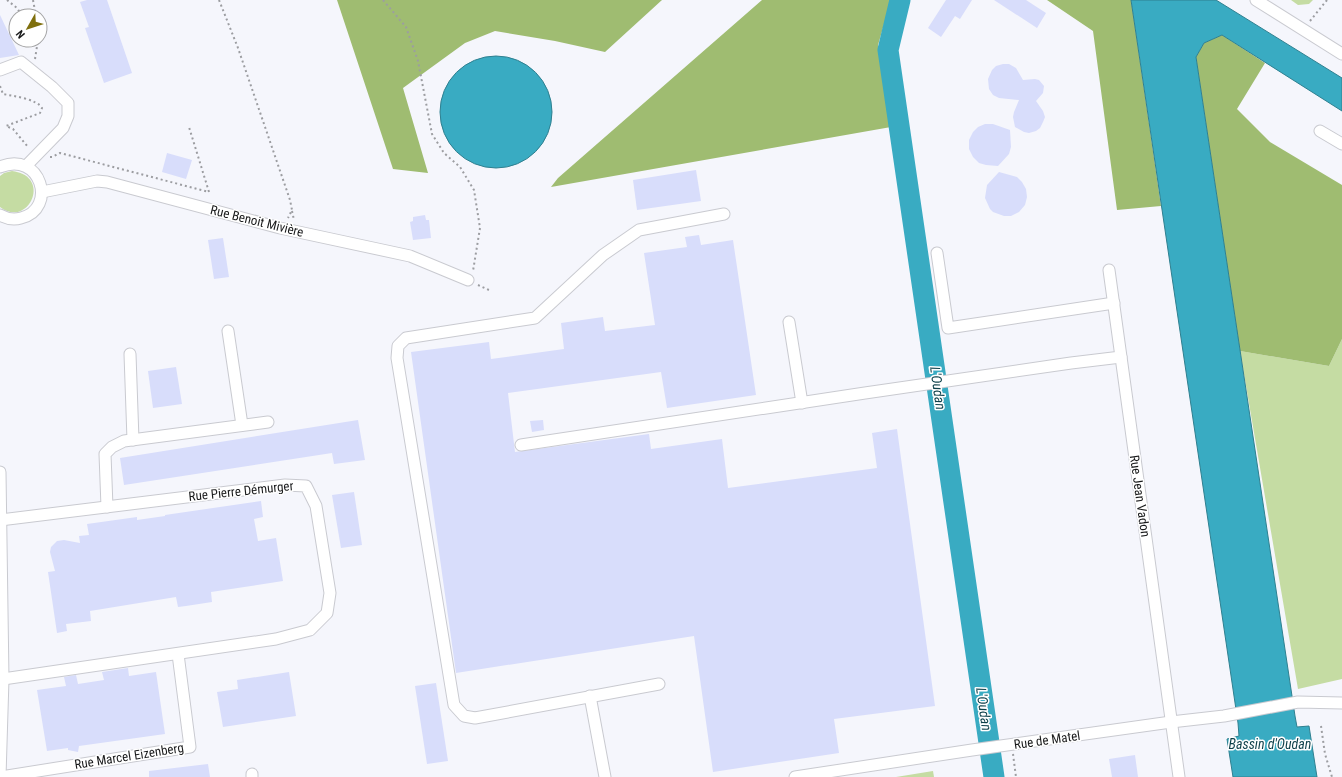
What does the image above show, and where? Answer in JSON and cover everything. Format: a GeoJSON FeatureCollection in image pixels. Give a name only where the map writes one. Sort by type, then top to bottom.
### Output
{"type":"FeatureCollection","features":[{"type":"Feature","properties":{"kind":"street"},"geometry":{"type":"LineString","coordinates":[[1256,0],[1342,54]]}},
{"type":"Feature","properties":{"kind":"street"},"geometry":{"type":"LineString","coordinates":[[0,70],[21,62],[52,87],[68,103],[68,116],[63,128],[26,166]]}},
{"type":"Feature","properties":{"kind":"street"},"geometry":{"type":"LineString","coordinates":[[1320,131],[1342,144]]}},
{"type":"Feature","properties":{"kind":"street"},"geometry":{"type":"LineString","coordinates":[[0,167],[8,164],[26,166],[38,177],[42,192],[37,207],[32,213],[25,217],[0,219]]}},
{"type":"Feature","properties":{"kind":"street","name":"Rue Benoit Mivière"},"geometry":{"type":"LineString","coordinates":[[42,192],[97,181],[107,182],[280,228],[410,256],[468,280]]}},
{"type":"Feature","properties":{"kind":"street"},"geometry":{"type":"LineString","coordinates":[[659,684],[475,718],[464,716],[454,705],[397,358],[398,346],[406,338],[535,318],[603,255],[638,230],[724,214]]}},
{"type":"Feature","properties":{"kind":"street"},"geometry":{"type":"LineString","coordinates":[[937,253],[948,328],[1114,303]]}},
{"type":"Feature","properties":{"kind":"street","name":"Rue Jean Vadon"},"geometry":{"type":"LineString","coordinates":[[1109,270],[1179,777]]}},
{"type":"Feature","properties":{"kind":"street"},"geometry":{"type":"LineString","coordinates":[[789,322],[802,403]]}},
{"type":"Feature","properties":{"kind":"street"},"geometry":{"type":"LineString","coordinates":[[228,331],[242,425]]}},
{"type":"Feature","properties":{"kind":"street"},"geometry":{"type":"LineString","coordinates":[[130,354],[133,440]]}},
{"type":"Feature","properties":{"kind":"street"},"geometry":{"type":"LineString","coordinates":[[520,445],[1071,363],[1121,357]]}},
{"type":"Feature","properties":{"kind":"street"},"geometry":{"type":"LineString","coordinates":[[107,507],[105,454],[112,447],[133,440],[268,422]]}},
{"type":"Feature","properties":{"kind":"street"},"geometry":{"type":"LineString","coordinates":[[0,472],[3,679],[0,777]]}},
{"type":"Feature","properties":{"kind":"street","name":"Rue Pierre Démurger"},"geometry":{"type":"LineString","coordinates":[[0,520],[285,485],[306,486],[316,506],[330,593],[327,613],[310,630],[276,639],[3,679]]}},
{"type":"Feature","properties":{"kind":"street","name":"Rue Marcel Eizenberg"},"geometry":{"type":"LineString","coordinates":[[0,777],[190,747],[178,654]]}},
{"type":"Feature","properties":{"kind":"street"},"geometry":{"type":"LineString","coordinates":[[590,696],[605,777]]}},
{"type":"Feature","properties":{"kind":"street","name":"Rue de Matel"},"geometry":{"type":"LineString","coordinates":[[795,777],[983,748],[1224,716],[1298,702],[1342,703]]}},
{"type":"Feature","properties":{"kind":"path"},"geometry":{"type":"LineString","coordinates":[[7,0],[17,8]]}},
{"type":"Feature","properties":{"kind":"path"},"geometry":{"type":"LineString","coordinates":[[219,0],[238,48],[290,200],[292,210],[285,224],[280,228]]}},
{"type":"Feature","properties":{"kind":"path"},"geometry":{"type":"LineString","coordinates":[[383,0],[406,27],[409,34],[418,61],[432,134],[444,152],[460,167],[474,190],[480,228],[474,270]]}},
{"type":"Feature","properties":{"kind":"path"},"geometry":{"type":"LineString","coordinates":[[1302,29],[1327,0]]}},
{"type":"Feature","properties":{"kind":"path"},"geometry":{"type":"LineString","coordinates":[[33,72],[36,48]]}},
{"type":"Feature","properties":{"kind":"path"},"geometry":{"type":"LineString","coordinates":[[0,86],[3,94],[34,101],[40,104],[42,108],[40,113],[6,126],[13,129],[27,147],[39,154],[52,158],[60,153],[209,192],[189,127]]}},
{"type":"Feature","properties":{"kind":"path"},"geometry":{"type":"LineString","coordinates":[[1321,726],[1325,754],[1332,777]]}},
{"type":"Feature","properties":{"kind":"path"},"geometry":{"type":"LineString","coordinates":[[1012,745],[1016,777]]}},
{"type":"Feature","properties":{"kind":"green space"},"geometry":{"type":"Polygon","coordinates":[[[337,0],[662,0],[605,52],[555,41],[495,31],[465,43],[403,88],[428,173],[393,169],[337,0]]]}},
{"type":"Feature","properties":{"kind":"green space"},"geometry":{"type":"Polygon","coordinates":[[[762,0],[891,0],[878,45],[891,127],[551,187],[558,178],[762,0]]]}},
{"type":"Feature","properties":{"kind":"green space"},"geometry":{"type":"Polygon","coordinates":[[[1047,0],[1131,0],[1161,206],[1117,210],[1093,31],[1047,0]]]}},
{"type":"Feature","properties":{"kind":"green space"},"geometry":{"type":"Polygon","coordinates":[[[1291,0],[1313,0],[1309,4],[1298,5],[1291,0]]]}},
{"type":"Feature","properties":{"kind":"green space"},"geometry":{"type":"Polygon","coordinates":[[[1222,35],[1265,63],[1237,109],[1270,142],[1342,185],[1342,339],[1329,366],[1240,351],[1196,57],[1204,43],[1222,35]]]}},
{"type":"Feature","properties":{"kind":"green space"},"geometry":{"type":"Polygon","coordinates":[[[12,171],[24,175],[31,182],[34,190],[32,199],[27,207],[19,211],[10,212],[0,207],[0,176],[4,173],[12,171]]]}},
{"type":"Feature","properties":{"kind":"green space"},"geometry":{"type":"Polygon","coordinates":[[[1342,339],[1342,679],[1298,689],[1240,351],[1329,366],[1342,339]]]}},
{"type":"Feature","properties":{"kind":"green space"},"geometry":{"type":"Polygon","coordinates":[[[933,771],[934,777],[896,777],[933,771]]]}},
{"type":"Feature","properties":{"kind":"water","name":"Bassin d'Oudan"},"geometry":{"type":"Polygon","coordinates":[[[1131,0],[1216,0],[1342,78],[1342,111],[1222,35],[1204,43],[1196,57],[1295,716],[1297,727],[1309,726],[1317,777],[1233,777],[1227,739],[1239,736],[1238,723],[1131,0]]]}},
{"type":"Feature","properties":{"kind":"water"},"geometry":{"type":"Polygon","coordinates":[[[496,56],[518,60],[536,72],[548,90],[552,112],[548,134],[536,152],[518,164],[496,168],[474,164],[456,152],[444,134],[440,112],[444,90],[456,72],[474,60],[496,56]]]}},
{"type":"Feature","properties":{"kind":"building"},"geometry":{"type":"Polygon","coordinates":[[[87,0],[107,0],[132,73],[104,83],[85,28],[89,27],[80,2],[87,0]]]}},
{"type":"Feature","properties":{"kind":"building"},"geometry":{"type":"Polygon","coordinates":[[[946,0],[972,0],[960,19],[955,16],[941,37],[928,28],[946,0]]]}},
{"type":"Feature","properties":{"kind":"building"},"geometry":{"type":"Polygon","coordinates":[[[994,0],[1026,0],[1046,13],[1037,28],[994,0]]]}},
{"type":"Feature","properties":{"kind":"building"},"geometry":{"type":"Polygon","coordinates":[[[0,15],[8,32],[8,48],[16,48],[19,55],[0,58],[0,15]]]}},
{"type":"Feature","properties":{"kind":"building"},"geometry":{"type":"Polygon","coordinates":[[[1009,64],[1016,68],[1023,80],[1039,80],[1044,86],[1043,93],[1036,101],[1045,117],[1040,128],[1036,131],[1029,133],[1015,127],[1013,117],[1019,100],[999,98],[993,95],[989,89],[988,79],[992,70],[996,66],[1009,64]]]}},
{"type":"Feature","properties":{"kind":"building"},"geometry":{"type":"Polygon","coordinates":[[[985,124],[993,124],[1010,130],[1011,147],[1009,154],[998,166],[979,163],[973,157],[969,149],[969,140],[973,132],[978,127],[985,124]]]}},
{"type":"Feature","properties":{"kind":"building"},"geometry":{"type":"Polygon","coordinates":[[[167,153],[192,160],[186,179],[162,172],[167,153]]]}},
{"type":"Feature","properties":{"kind":"building"},"geometry":{"type":"Polygon","coordinates":[[[696,170],[701,201],[637,210],[633,180],[696,170]]]}},
{"type":"Feature","properties":{"kind":"building"},"geometry":{"type":"Polygon","coordinates":[[[999,172],[1017,177],[1026,189],[1027,197],[1025,205],[1019,212],[1011,216],[1004,216],[993,212],[985,198],[987,185],[999,172]]]}},
{"type":"Feature","properties":{"kind":"building"},"geometry":{"type":"Polygon","coordinates":[[[425,215],[426,220],[429,220],[431,238],[413,240],[410,222],[413,221],[413,217],[425,215]]]}},
{"type":"Feature","properties":{"kind":"building"},"geometry":{"type":"Polygon","coordinates":[[[699,235],[701,245],[733,240],[756,395],[667,408],[661,372],[508,393],[515,452],[649,434],[651,449],[722,439],[728,488],[877,468],[872,433],[897,429],[935,706],[834,719],[839,753],[713,772],[694,636],[456,673],[411,352],[489,342],[491,359],[564,349],[561,323],[603,317],[605,331],[655,325],[644,253],[687,247],[685,237],[699,235]]]}},
{"type":"Feature","properties":{"kind":"building"},"geometry":{"type":"Polygon","coordinates":[[[223,238],[229,277],[214,279],[208,240],[223,238]]]}},
{"type":"Feature","properties":{"kind":"building"},"geometry":{"type":"Polygon","coordinates":[[[176,367],[182,404],[153,408],[148,371],[176,367]]]}},
{"type":"Feature","properties":{"kind":"building"},"geometry":{"type":"Polygon","coordinates":[[[358,420],[365,460],[334,464],[332,453],[124,485],[120,458],[358,420]]]}},
{"type":"Feature","properties":{"kind":"building"},"geometry":{"type":"Polygon","coordinates":[[[543,420],[544,430],[532,432],[530,421],[543,420]]]}},
{"type":"Feature","properties":{"kind":"building"},"geometry":{"type":"Polygon","coordinates":[[[354,492],[362,545],[341,548],[332,495],[354,492]]]}},
{"type":"Feature","properties":{"kind":"building"},"geometry":{"type":"Polygon","coordinates":[[[261,501],[263,517],[254,519],[258,541],[276,538],[283,581],[211,592],[212,602],[178,607],[176,597],[90,611],[91,621],[66,624],[67,631],[57,633],[48,572],[55,571],[50,552],[51,547],[57,541],[64,540],[80,543],[79,536],[89,535],[87,524],[137,517],[137,520],[261,501]]]}},
{"type":"Feature","properties":{"kind":"building"},"geometry":{"type":"Polygon","coordinates":[[[128,668],[129,676],[156,672],[165,734],[79,746],[78,752],[68,750],[68,748],[47,751],[37,690],[66,686],[64,677],[76,675],[78,684],[104,680],[102,672],[128,668]]]}},
{"type":"Feature","properties":{"kind":"building"},"geometry":{"type":"Polygon","coordinates":[[[289,672],[296,716],[223,727],[217,692],[238,689],[237,680],[289,672]]]}},
{"type":"Feature","properties":{"kind":"building"},"geometry":{"type":"Polygon","coordinates":[[[436,683],[448,761],[427,764],[415,686],[436,683]]]}},
{"type":"Feature","properties":{"kind":"building"},"geometry":{"type":"Polygon","coordinates":[[[1135,755],[1138,777],[1112,777],[1109,759],[1135,755]]]}},
{"type":"Feature","properties":{"kind":"building"},"geometry":{"type":"Polygon","coordinates":[[[208,764],[210,777],[149,777],[149,771],[208,764]]]}},
{"type":"Feature","properties":{"kind":"waterway","name":"L'Oudan"},"geometry":{"type":"LineString","coordinates":[[900,0],[888,50],[994,777]]}}]}
